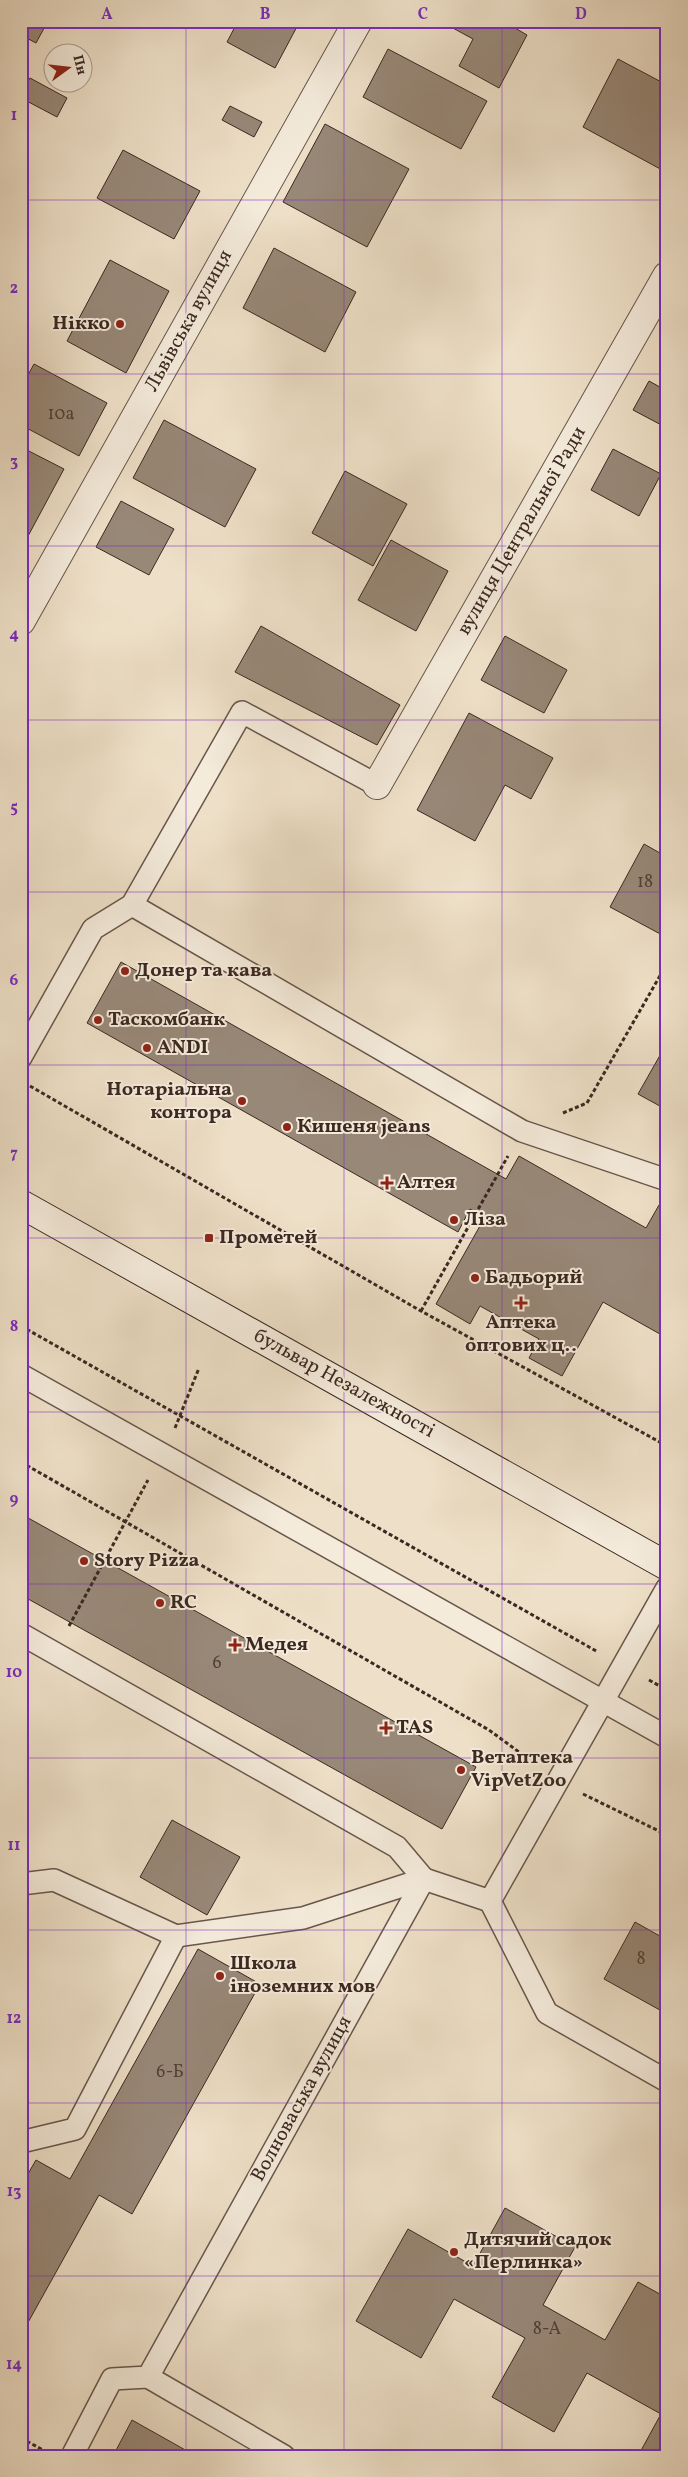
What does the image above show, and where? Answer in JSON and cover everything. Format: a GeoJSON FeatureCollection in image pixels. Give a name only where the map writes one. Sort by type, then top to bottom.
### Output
{"type":"FeatureCollection","features":[{"type":"Feature","properties":{"kind":"street","name":"Львівська вулиця"},"geometry":{"type":"LineString","coordinates":[[21,621],[358,21]]}},
{"type":"Feature","properties":{"kind":"street","name":"вулиця Центральної Ради"},"geometry":{"type":"LineString","coordinates":[[377,785],[667,276]]}},
{"type":"Feature","properties":{"kind":"street","name":"бульвар Незалежності"},"geometry":{"type":"LineString","coordinates":[[21,1204],[667,1566]]}},
{"type":"Feature","properties":{"kind":"lane"},"geometry":{"type":"LineString","coordinates":[[21,1057],[93,929],[132,905],[242,712],[377,785]]}},
{"type":"Feature","properties":{"kind":"lane"},"geometry":{"type":"LineString","coordinates":[[132,905],[522,1131],[667,1180]]}},
{"type":"Feature","properties":{"kind":"lane"},"geometry":{"type":"LineString","coordinates":[[21,1375],[667,1737]]}},
{"type":"Feature","properties":{"kind":"lane"},"geometry":{"type":"LineString","coordinates":[[490,1901],[667,1588]]}},
{"type":"Feature","properties":{"kind":"lane"},"geometry":{"type":"LineString","coordinates":[[21,1634],[397,1847],[424,1879],[490,1901],[548,2013],[667,2081]]}},
{"type":"Feature","properties":{"kind":"lane"},"geometry":{"type":"LineString","coordinates":[[21,1884],[54,1880],[176,1936],[303,1918],[424,1879]]}},
{"type":"Feature","properties":{"kind":"lane","name":"Волноваська вулиця"},"geometry":{"type":"LineString","coordinates":[[148,2377],[424,1879]]}},
{"type":"Feature","properties":{"kind":"lane"},"geometry":{"type":"LineString","coordinates":[[21,2142],[75,2129],[176,1936]]}},
{"type":"Feature","properties":{"kind":"lane"},"geometry":{"type":"LineString","coordinates":[[72,2456],[112,2379],[148,2377],[284,2456]]}},
{"type":"Feature","properties":{"kind":"path"},"geometry":{"type":"LineString","coordinates":[[421,1310],[522,1131],[587,1103],[661,974],[667,975]]}},
{"type":"Feature","properties":{"kind":"path"},"geometry":{"type":"LineString","coordinates":[[21,1081],[421,1310],[667,1446]]}},
{"type":"Feature","properties":{"kind":"path"},"geometry":{"type":"LineString","coordinates":[[21,1326],[667,1690]]}},
{"type":"Feature","properties":{"kind":"path"},"geometry":{"type":"LineString","coordinates":[[55,1653],[181,1417],[199,1368]]}},
{"type":"Feature","properties":{"kind":"path"},"geometry":{"type":"LineString","coordinates":[[21,1462],[488,1730],[559,1781],[667,1835]]}},
{"type":"Feature","properties":{"kind":"path"},"geometry":{"type":"LineString","coordinates":[[21,2438],[46,2451]]}},
{"type":"Feature","properties":{"kind":"building"},"geometry":{"type":"Polygon","coordinates":[[[21,21],[48,21],[36,43],[21,35],[21,21]]]}},
{"type":"Feature","properties":{"kind":"building"},"geometry":{"type":"Polygon","coordinates":[[[238,21],[300,21],[275,68],[227,42],[238,21]]]}},
{"type":"Feature","properties":{"kind":"building"},"geometry":{"type":"Polygon","coordinates":[[[440,21],[503,21],[527,35],[499,88],[459,66],[473,39],[440,21]]]}},
{"type":"Feature","properties":{"kind":"building"},"geometry":{"type":"Polygon","coordinates":[[[388,49],[487,101],[461,149],[363,97],[388,49]]]}},
{"type":"Feature","properties":{"kind":"building"},"geometry":{"type":"Polygon","coordinates":[[[618,59],[667,85],[667,165],[664,171],[583,127],[618,59]]]}},
{"type":"Feature","properties":{"kind":"building"},"geometry":{"type":"Polygon","coordinates":[[[30,78],[42,84],[42,92],[56,92],[67,98],[57,117],[21,98],[21,93],[30,78]]]}},
{"type":"Feature","properties":{"kind":"building"},"geometry":{"type":"Polygon","coordinates":[[[230,106],[262,122],[254,137],[222,120],[230,106]]]}},
{"type":"Feature","properties":{"kind":"building"},"geometry":{"type":"Polygon","coordinates":[[[325,124],[409,169],[367,247],[283,202],[325,124]]]}},
{"type":"Feature","properties":{"kind":"building"},"geometry":{"type":"Polygon","coordinates":[[[123,150],[200,191],[174,239],[97,198],[123,150]]]}},
{"type":"Feature","properties":{"kind":"building"},"geometry":{"type":"Polygon","coordinates":[[[274,248],[356,292],[325,352],[243,308],[274,248]]]}},
{"type":"Feature","properties":{"kind":"building"},"geometry":{"type":"Polygon","coordinates":[[[110,260],[169,291],[126,373],[67,341],[110,260]]]}},
{"type":"Feature","properties":{"kind":"building"},"geometry":{"type":"Polygon","coordinates":[[[34,364],[107,403],[79,456],[21,425],[21,388],[34,364]]]}},
{"type":"Feature","properties":{"kind":"building"},"geometry":{"type":"Polygon","coordinates":[[[649,381],[667,391],[667,428],[633,410],[649,381]]]}},
{"type":"Feature","properties":{"kind":"building"},"geometry":{"type":"Polygon","coordinates":[[[164,420],[256,469],[225,527],[133,478],[164,420]]]}},
{"type":"Feature","properties":{"kind":"building"},"geometry":{"type":"Polygon","coordinates":[[[21,447],[64,469],[27,538],[21,535],[21,447]]]}},
{"type":"Feature","properties":{"kind":"building"},"geometry":{"type":"Polygon","coordinates":[[[613,449],[661,474],[639,516],[591,490],[613,449]]]}},
{"type":"Feature","properties":{"kind":"building"},"geometry":{"type":"Polygon","coordinates":[[[345,471],[407,504],[373,566],[312,533],[345,471]]]}},
{"type":"Feature","properties":{"kind":"building"},"geometry":{"type":"Polygon","coordinates":[[[121,501],[174,529],[149,575],[96,547],[121,501]]]}},
{"type":"Feature","properties":{"kind":"building"},"geometry":{"type":"Polygon","coordinates":[[[391,540],[448,571],[416,631],[358,600],[391,540]]]}},
{"type":"Feature","properties":{"kind":"building"},"geometry":{"type":"Polygon","coordinates":[[[261,626],[400,705],[377,745],[235,672],[261,626]]]}},
{"type":"Feature","properties":{"kind":"building"},"geometry":{"type":"Polygon","coordinates":[[[505,636],[567,670],[544,713],[481,680],[505,636]]]}},
{"type":"Feature","properties":{"kind":"building"},"geometry":{"type":"Polygon","coordinates":[[[469,713],[553,758],[531,799],[505,785],[475,841],[417,810],[469,713]]]}},
{"type":"Feature","properties":{"kind":"building"},"geometry":{"type":"Polygon","coordinates":[[[644,844],[667,857],[667,931],[664,936],[610,907],[644,844]]]}},
{"type":"Feature","properties":{"kind":"building"},"geometry":{"type":"Polygon","coordinates":[[[121,962],[506,1179],[519,1156],[646,1228],[659,1205],[667,1210],[667,1338],[603,1302],[562,1376],[529,1358],[539,1339],[480,1306],[470,1324],[436,1304],[485,1217],[470,1209],[458,1232],[87,1023],[121,962]]]}},
{"type":"Feature","properties":{"kind":"building"},"geometry":{"type":"Polygon","coordinates":[[[667,1043],[667,1110],[638,1094],[667,1043]]]}},
{"type":"Feature","properties":{"kind":"building"},"geometry":{"type":"Polygon","coordinates":[[[21,1514],[476,1767],[442,1829],[21,1595],[21,1514]]]}},
{"type":"Feature","properties":{"kind":"building"},"geometry":{"type":"Polygon","coordinates":[[[172,1820],[240,1857],[207,1915],[140,1877],[172,1820]]]}},
{"type":"Feature","properties":{"kind":"building"},"geometry":{"type":"Polygon","coordinates":[[[635,1922],[667,1940],[667,2014],[604,1979],[635,1922]]]}},
{"type":"Feature","properties":{"kind":"building"},"geometry":{"type":"Polygon","coordinates":[[[198,1949],[260,1984],[132,2214],[99,2195],[21,2335],[21,2186],[36,2160],[70,2179],[198,1949]]]}},
{"type":"Feature","properties":{"kind":"building"},"geometry":{"type":"Polygon","coordinates":[[[505,2208],[575,2247],[543,2305],[605,2340],[638,2282],[667,2298],[667,2456],[638,2456],[661,2414],[587,2373],[554,2432],[492,2397],[525,2338],[454,2299],[421,2358],[356,2321],[408,2229],[473,2266],[505,2208]]]}},
{"type":"Feature","properties":{"kind":"building"},"geometry":{"type":"Polygon","coordinates":[[[132,2420],[196,2456],[113,2456],[132,2420]]]}},
{"type":"Feature","properties":{"kind":"place","name":"Нікко"},"geometry":{"type":"Point","coordinates":[120,324]}},
{"type":"Feature","properties":{"kind":"place","name":"Донер та кава"},"geometry":{"type":"Point","coordinates":[125,971]}},
{"type":"Feature","properties":{"kind":"place","name":"Таскомбанк"},"geometry":{"type":"Point","coordinates":[98,1020]}},
{"type":"Feature","properties":{"kind":"place","name":"ANDI"},"geometry":{"type":"Point","coordinates":[147,1048]}},
{"type":"Feature","properties":{"kind":"place","name":"Нотаріальна контора"},"geometry":{"type":"Point","coordinates":[242,1101]}},
{"type":"Feature","properties":{"kind":"place","name":"Кишеня jeans"},"geometry":{"type":"Point","coordinates":[287,1127]}},
{"type":"Feature","properties":{"kind":"place","name":"Алтея"},"geometry":{"type":"Point","coordinates":[387,1183]}},
{"type":"Feature","properties":{"kind":"place","name":"Ліза"},"geometry":{"type":"Point","coordinates":[454,1220]}},
{"type":"Feature","properties":{"kind":"place","name":"Прометей"},"geometry":{"type":"Point","coordinates":[209,1238]}},
{"type":"Feature","properties":{"kind":"place","name":"Бадьорий"},"geometry":{"type":"Point","coordinates":[475,1278]}},
{"type":"Feature","properties":{"kind":"place","name":"Аптека оптових ц‥"},"geometry":{"type":"Point","coordinates":[521,1303]}},
{"type":"Feature","properties":{"kind":"place","name":"Story Pizza"},"geometry":{"type":"Point","coordinates":[84,1561]}},
{"type":"Feature","properties":{"kind":"place","name":"RC"},"geometry":{"type":"Point","coordinates":[160,1603]}},
{"type":"Feature","properties":{"kind":"place","name":"Медея"},"geometry":{"type":"Point","coordinates":[235,1645]}},
{"type":"Feature","properties":{"kind":"place","name":"TAS"},"geometry":{"type":"Point","coordinates":[386,1728]}},
{"type":"Feature","properties":{"kind":"place","name":"Ветаптека VipVetZoo"},"geometry":{"type":"Point","coordinates":[461,1770]}},
{"type":"Feature","properties":{"kind":"place","name":"Школа іноземних мов"},"geometry":{"type":"Point","coordinates":[220,1976]}},
{"type":"Feature","properties":{"kind":"place","name":"Дитячий садок «Перлинка»"},"geometry":{"type":"Point","coordinates":[454,2252]}}]}
